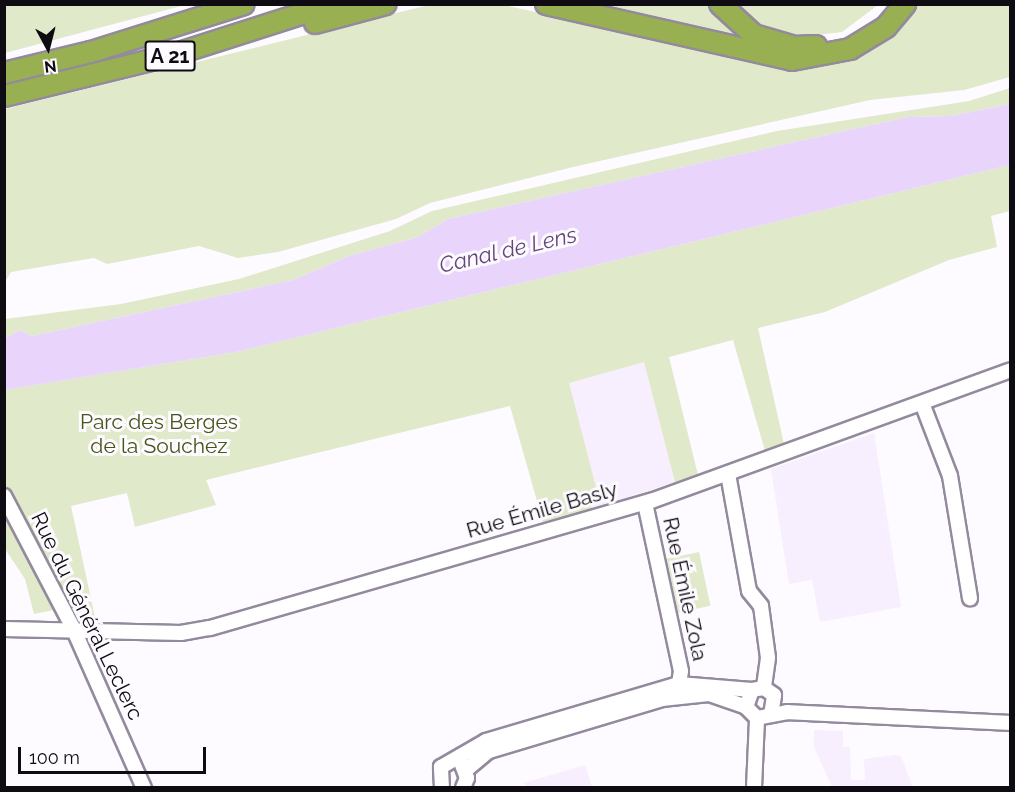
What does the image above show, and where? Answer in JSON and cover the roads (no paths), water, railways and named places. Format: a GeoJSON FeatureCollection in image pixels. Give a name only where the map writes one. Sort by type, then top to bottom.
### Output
{"type":"FeatureCollection","features":[{"type":"Feature","properties":{"kind":"highway","name":"A 21"},"geometry":{"type":"LineString","coordinates":[[4,96],[234,37],[333,4]]}},
{"type":"Feature","properties":{"kind":"highway"},"geometry":{"type":"LineString","coordinates":[[234,37],[259,40],[386,4]]}},
{"type":"Feature","properties":{"kind":"highway"},"geometry":{"type":"LineString","coordinates":[[546,4],[792,60],[850,49],[886,27],[905,4]]}},
{"type":"Feature","properties":{"kind":"highway"},"geometry":{"type":"LineString","coordinates":[[720,4],[754,35],[795,47],[853,36],[890,4]]}},
{"type":"Feature","properties":{"kind":"highway","name":"A 21"},"geometry":{"type":"LineString","coordinates":[[4,73],[237,6]]}},
{"type":"Feature","properties":{"kind":"street","name":"Rue Émile Basly"},"geometry":{"type":"LineString","coordinates":[[4,629],[196,631],[645,503],[1011,370]]}},
{"type":"Feature","properties":{"kind":"street"},"geometry":{"type":"LineString","coordinates":[[922,403],[950,476],[970,598]]}},
{"type":"Feature","properties":{"kind":"street"},"geometry":{"type":"LineString","coordinates":[[728,474],[749,591],[761,606],[768,658],[758,689],[746,707]]}},
{"type":"Feature","properties":{"kind":"street","name":"Rue du Général Leclerc"},"geometry":{"type":"LineString","coordinates":[[4,496],[73,628],[144,788]]}},
{"type":"Feature","properties":{"kind":"street","name":"Rue Émile Zola"},"geometry":{"type":"LineString","coordinates":[[645,503],[681,671],[679,684]]}},
{"type":"Feature","properties":{"kind":"street"},"geometry":{"type":"LineString","coordinates":[[436,784],[441,767],[486,741],[679,684],[758,689],[776,701],[854,714]]}},
{"type":"Feature","properties":{"kind":"street"},"geometry":{"type":"LineString","coordinates":[[463,788],[466,770],[489,751],[662,699],[709,694],[746,707],[757,718],[754,788]]}},
{"type":"Feature","properties":{"kind":"street"},"geometry":{"type":"LineString","coordinates":[[771,715],[776,701]]}},
{"type":"Feature","properties":{"kind":"street"},"geometry":{"type":"LineString","coordinates":[[757,718],[771,715],[854,714],[1011,723]]}},
{"type":"Feature","properties":{"kind":"street"},"geometry":{"type":"LineString","coordinates":[[452,762],[466,770]]}},
{"type":"Feature","properties":{"kind":"water","name":"Canal de Lens"},"geometry":{"type":"Polygon","coordinates":[[[1010,104],[1010,165],[236,352],[5,390],[5,338],[20,330],[32,336],[293,280],[349,256],[418,237],[448,219],[908,117],[951,116],[1010,104]]]}},
{"type":"Feature","properties":{"kind":"park label","name":"Parc des Berges de la Souchez"},"geometry":{"type":"Point","coordinates":[159,434]}}]}
